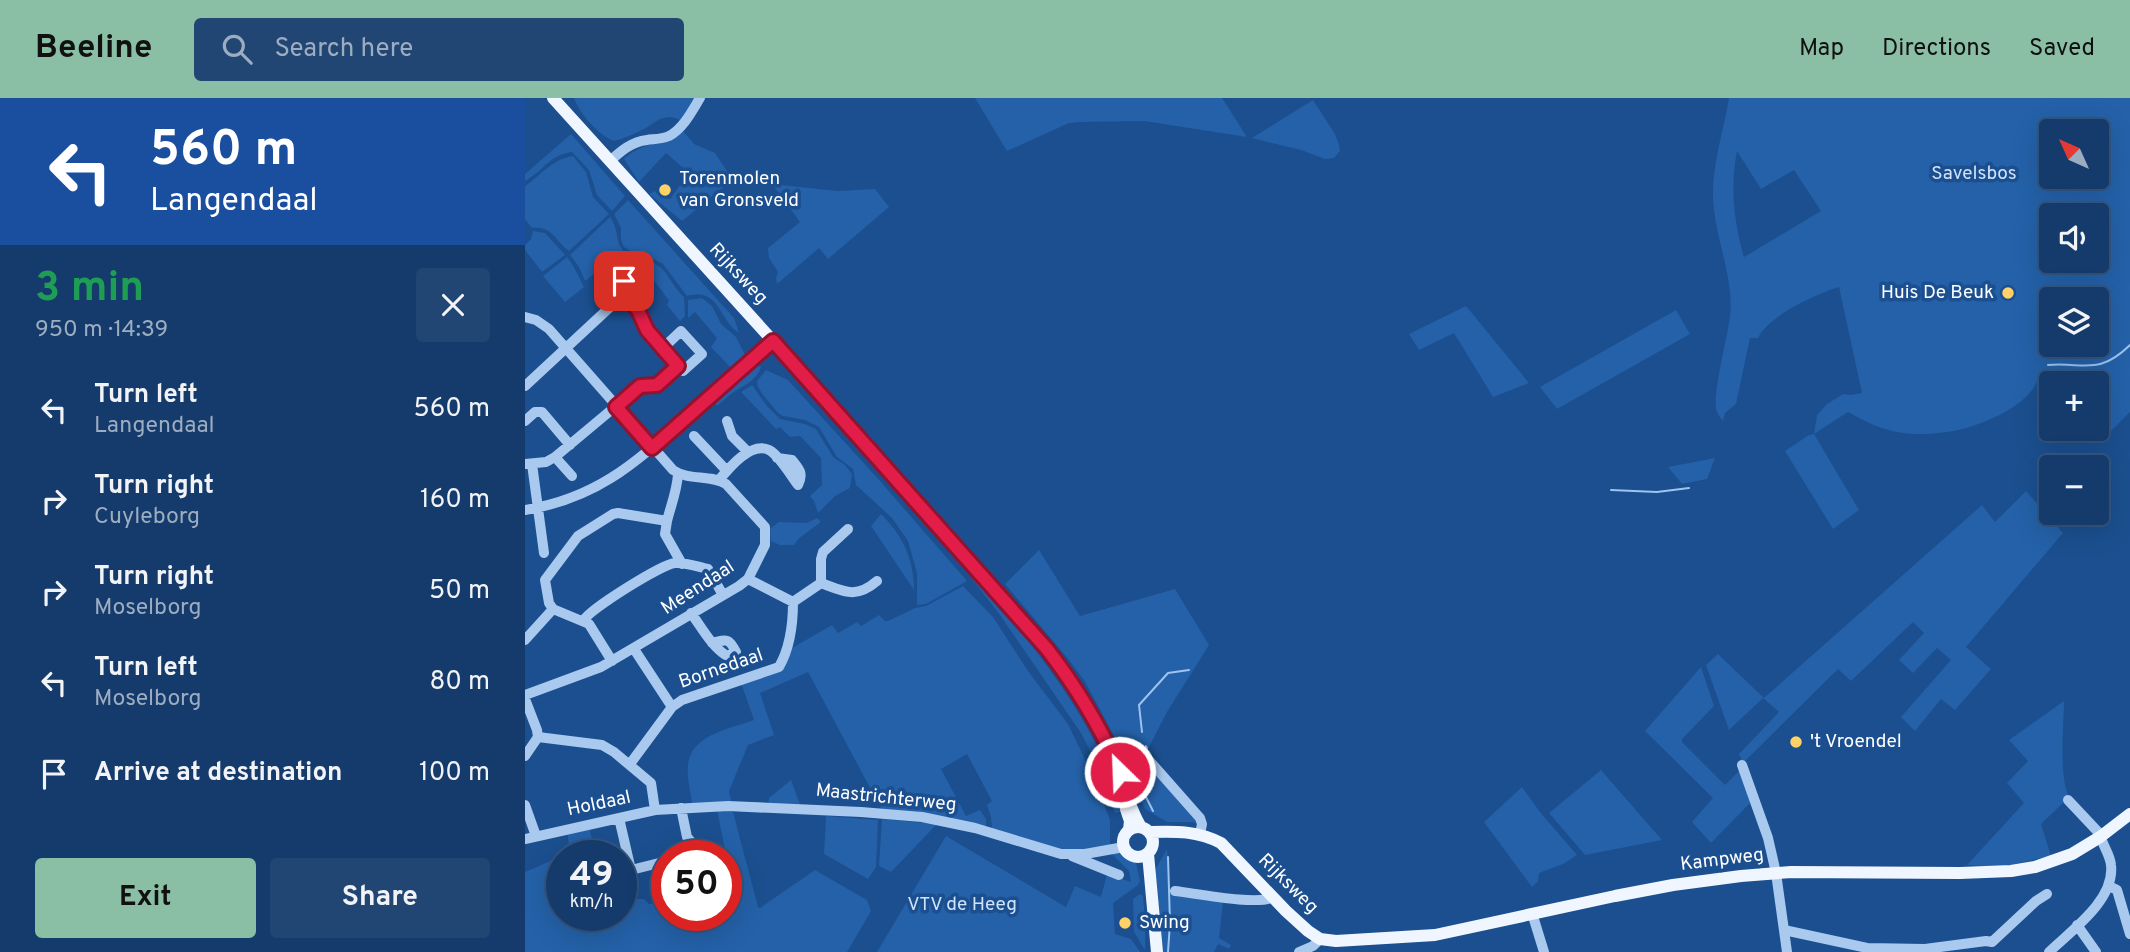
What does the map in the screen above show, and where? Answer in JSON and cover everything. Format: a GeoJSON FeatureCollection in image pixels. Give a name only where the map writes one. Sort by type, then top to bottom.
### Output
{"type":"FeatureCollection","features":[{"type":"Feature","properties":{"kind":"main road","name":"Rijksweg"},"geometry":{"type":"LineString","coordinates":[[554,98],[1032,634],[1078,700],[1101,741],[1130,821],[1143,841]]}},
{"type":"Feature","properties":{"kind":"main road","name":"Kampweg"},"geometry":{"type":"LineString","coordinates":[[1347,946],[1435,935],[1673,885],[1776,873],[1960,873],[2035,867],[2062,858],[2100,837],[2130,814]]}},
{"type":"Feature","properties":{"kind":"main road"},"geometry":{"type":"LineString","coordinates":[[1124,847],[1128,853],[1143,841],[1186,832],[1200,834]]}},
{"type":"Feature","properties":{"kind":"main road","name":"Rijksweg"},"geometry":{"type":"LineString","coordinates":[[1200,834],[1225,846],[1308,931],[1320,939],[1347,946]]}},
{"type":"Feature","properties":{"kind":"main road"},"geometry":{"type":"LineString","coordinates":[[1143,841],[1140,865],[1149,952]]}},
{"type":"Feature","properties":{"kind":"main road"},"geometry":{"type":"LineString","coordinates":[[1143,841],[1157,952]]}},
{"type":"Feature","properties":{"kind":"street"},"geometry":{"type":"LineString","coordinates":[[610,162],[628,146],[673,134],[699,98]]}},
{"type":"Feature","properties":{"kind":"street"},"geometry":{"type":"LineString","coordinates":[[525,386],[623,295],[624,281]]}},
{"type":"Feature","properties":{"kind":"street"},"geometry":{"type":"LineString","coordinates":[[623,295],[638,310],[647,330],[683,371],[702,354],[681,331],[663,348]]}},
{"type":"Feature","properties":{"kind":"street"},"geometry":{"type":"LineString","coordinates":[[525,317],[536,320],[549,329],[652,448],[678,474],[719,480],[748,452],[765,449],[777,458]]}},
{"type":"Feature","properties":{"kind":"street"},"geometry":{"type":"LineString","coordinates":[[525,510],[571,499],[601,485],[631,466],[773,341]]}},
{"type":"Feature","properties":{"kind":"street"},"geometry":{"type":"LineString","coordinates":[[544,553],[529,464],[545,462],[555,457],[640,386],[657,385],[678,366]]}},
{"type":"Feature","properties":{"kind":"street"},"geometry":{"type":"LineString","coordinates":[[525,421],[535,412],[542,412],[570,445]]}},
{"type":"Feature","properties":{"kind":"street"},"geometry":{"type":"LineString","coordinates":[[727,421],[732,436],[748,452]]}},
{"type":"Feature","properties":{"kind":"street"},"geometry":{"type":"LineString","coordinates":[[694,436],[727,471]]}},
{"type":"Feature","properties":{"kind":"street"},"geometry":{"type":"LineString","coordinates":[[555,457],[572,476]]}},
{"type":"Feature","properties":{"kind":"street"},"geometry":{"type":"LineString","coordinates":[[678,474],[677,491],[672,499],[664,534],[682,564]]}},
{"type":"Feature","properties":{"kind":"street","name":"Meendaal"},"geometry":{"type":"LineString","coordinates":[[525,697],[612,661],[748,579],[765,545],[765,527],[726,484],[719,480]]}},
{"type":"Feature","properties":{"kind":"street"},"geometry":{"type":"LineString","coordinates":[[612,661],[590,625],[584,620],[553,609],[549,603],[545,580],[577,536],[616,513],[667,521]]}},
{"type":"Feature","properties":{"kind":"street"},"geometry":{"type":"LineString","coordinates":[[821,583],[823,552],[848,529]]}},
{"type":"Feature","properties":{"kind":"street"},"geometry":{"type":"LineString","coordinates":[[584,620],[587,614],[645,577],[673,563],[708,569],[723,595]]}},
{"type":"Feature","properties":{"kind":"street"},"geometry":{"type":"LineString","coordinates":[[748,579],[793,601],[821,583],[855,593],[867,590],[877,581]]}},
{"type":"Feature","properties":{"kind":"street","name":"Bornedaal"},"geometry":{"type":"LineString","coordinates":[[630,765],[672,707],[682,700],[779,667],[787,648],[793,601]]}},
{"type":"Feature","properties":{"kind":"street"},"geometry":{"type":"LineString","coordinates":[[525,640],[553,609]]}},
{"type":"Feature","properties":{"kind":"street"},"geometry":{"type":"LineString","coordinates":[[691,613],[712,643]]}},
{"type":"Feature","properties":{"kind":"street"},"geometry":{"type":"LineString","coordinates":[[634,649],[672,707]]}},
{"type":"Feature","properties":{"kind":"street"},"geometry":{"type":"LineString","coordinates":[[525,697],[538,737],[525,756]]}},
{"type":"Feature","properties":{"kind":"street"},"geometry":{"type":"LineString","coordinates":[[538,737],[602,745],[614,752],[651,783],[655,810]]}},
{"type":"Feature","properties":{"kind":"street"},"geometry":{"type":"LineString","coordinates":[[1147,758],[1201,818],[1200,834]]}},
{"type":"Feature","properties":{"kind":"street"},"geometry":{"type":"LineString","coordinates":[[1742,765],[1766,831],[1776,873],[1787,952]]}},
{"type":"Feature","properties":{"kind":"street"},"geometry":{"type":"LineString","coordinates":[[2049,952],[2099,902],[2109,886],[2111,865],[2100,837],[2095,827],[2068,800]]}},
{"type":"Feature","properties":{"kind":"street"},"geometry":{"type":"LineString","coordinates":[[525,804],[536,836]]}},
{"type":"Feature","properties":{"kind":"street","name":"Maastrichterweg"},"geometry":{"type":"LineString","coordinates":[[681,808],[728,806],[922,817],[975,828],[1049,851],[1068,854],[1085,854],[1124,847]]}},
{"type":"Feature","properties":{"kind":"street"},"geometry":{"type":"LineString","coordinates":[[681,808],[690,840]]}},
{"type":"Feature","properties":{"kind":"street","name":"Holdaal"},"geometry":{"type":"LineString","coordinates":[[525,839],[655,810],[681,808]]}},
{"type":"Feature","properties":{"kind":"street"},"geometry":{"type":"LineString","coordinates":[[619,818],[631,870],[651,865]]}},
{"type":"Feature","properties":{"kind":"street"},"geometry":{"type":"LineString","coordinates":[[1068,854],[1119,875]]}},
{"type":"Feature","properties":{"kind":"street"},"geometry":{"type":"LineString","coordinates":[[2109,886],[2117,890],[2130,934]]}},
{"type":"Feature","properties":{"kind":"street"},"geometry":{"type":"LineString","coordinates":[[1175,891],[1253,901],[1273,897]]}},
{"type":"Feature","properties":{"kind":"street"},"geometry":{"type":"LineString","coordinates":[[1784,930],[1869,950],[1925,949],[1986,941],[1993,947],[2036,901],[2047,894]]}},
{"type":"Feature","properties":{"kind":"street"},"geometry":{"type":"LineString","coordinates":[[1532,913],[1543,952]]}},
{"type":"Feature","properties":{"kind":"street"},"geometry":{"type":"LineString","coordinates":[[2077,925],[2095,952]]}},
{"type":"Feature","properties":{"kind":"street"},"geometry":{"type":"LineString","coordinates":[[1299,952],[1320,939]]}},
{"type":"Feature","properties":{"kind":"green space"},"geometry":{"type":"Polygon","coordinates":[[[574,98],[697,98],[680,120],[664,118],[614,141],[590,123],[574,98]]]}},
{"type":"Feature","properties":{"kind":"green space"},"geometry":{"type":"Polygon","coordinates":[[[975,98],[1222,98],[1247,137],[1144,121],[1079,122],[1069,123],[1007,151],[975,98]]]}},
{"type":"Feature","properties":{"kind":"green space","name":"Savelsbos"},"geometry":{"type":"Polygon","coordinates":[[[1729,98],[2130,98],[2130,412],[2109,433],[2109,371],[2039,371],[2035,386],[2015,406],[1987,421],[1959,430],[1931,434],[1903,433],[1874,425],[1848,412],[1814,434],[1817,415],[1827,404],[1843,394],[1862,393],[1839,287],[1794,307],[1772,322],[1758,338],[1750,338],[1736,404],[1725,413],[1723,421],[1717,412],[1716,393],[1731,303],[1714,210],[1715,168],[1729,98]],[[1737,151],[1734,205],[1744,257],[1821,211],[1794,170],[1761,189],[1737,151]]]}},
{"type":"Feature","properties":{"kind":"green space"},"geometry":{"type":"Polygon","coordinates":[[[1313,100],[1339,145],[1340,151],[1334,158],[1325,159],[1252,138],[1313,100]]]}},
{"type":"Feature","properties":{"kind":"green space"},"geometry":{"type":"Polygon","coordinates":[[[682,130],[694,144],[715,153],[735,178],[682,221],[649,194],[655,191],[661,198],[670,199],[689,173],[666,153],[639,182],[624,159],[638,149],[682,130]]]}},
{"type":"Feature","properties":{"kind":"green space"},"geometry":{"type":"Polygon","coordinates":[[[571,134],[625,196],[612,211],[597,195],[589,170],[572,152],[551,160],[525,181],[525,174],[571,134]]]}},
{"type":"Feature","properties":{"kind":"green space"},"geometry":{"type":"Polygon","coordinates":[[[573,156],[586,172],[593,197],[609,214],[569,251],[545,229],[532,228],[525,219],[525,186],[554,164],[573,156]]]}},
{"type":"Feature","properties":{"kind":"green space"},"geometry":{"type":"Polygon","coordinates":[[[772,184],[837,191],[875,189],[889,207],[828,259],[819,248],[777,284],[778,272],[769,258],[768,248],[800,222],[772,184]]]}},
{"type":"Feature","properties":{"kind":"green space"},"geometry":{"type":"Polygon","coordinates":[[[628,200],[734,318],[739,333],[712,300],[698,294],[687,296],[663,264],[646,255],[638,256],[624,247],[621,228],[614,214],[628,200]]]}},
{"type":"Feature","properties":{"kind":"green space"},"geometry":{"type":"Polygon","coordinates":[[[610,217],[621,248],[632,258],[619,275],[608,263],[585,281],[570,255],[610,217]]]}},
{"type":"Feature","properties":{"kind":"green space"},"geometry":{"type":"Polygon","coordinates":[[[533,231],[545,233],[565,255],[542,272],[525,250],[533,231]]]}},
{"type":"Feature","properties":{"kind":"green space"},"geometry":{"type":"Polygon","coordinates":[[[567,257],[584,287],[565,302],[543,276],[567,257]]]}},
{"type":"Feature","properties":{"kind":"green space"},"geometry":{"type":"Polygon","coordinates":[[[644,259],[660,267],[684,297],[685,316],[680,321],[667,305],[669,300],[652,278],[642,269],[630,264],[644,259]]]}},
{"type":"Feature","properties":{"kind":"green space"},"geometry":{"type":"Polygon","coordinates":[[[702,298],[712,306],[721,324],[736,337],[746,357],[733,370],[711,347],[717,338],[695,312],[688,318],[688,300],[702,298]]]}},
{"type":"Feature","properties":{"kind":"green space"},"geometry":{"type":"Polygon","coordinates":[[[1466,306],[1529,383],[1493,397],[1454,333],[1419,350],[1409,334],[1466,306]]]}},
{"type":"Feature","properties":{"kind":"green space"},"geometry":{"type":"Polygon","coordinates":[[[1676,310],[1690,334],[1557,409],[1540,387],[1676,310]]]}},
{"type":"Feature","properties":{"kind":"green space"},"geometry":{"type":"Polygon","coordinates":[[[754,364],[761,367],[755,377],[717,406],[712,400],[754,364]]]}},
{"type":"Feature","properties":{"kind":"green space"},"geometry":{"type":"Polygon","coordinates":[[[766,370],[788,380],[967,581],[926,604],[917,605],[917,573],[908,541],[892,518],[856,485],[853,469],[837,457],[819,427],[805,420],[783,416],[763,395],[757,381],[766,370]]]}},
{"type":"Feature","properties":{"kind":"green space"},"geometry":{"type":"Polygon","coordinates":[[[752,385],[780,419],[816,429],[833,457],[852,474],[850,488],[835,496],[818,513],[810,496],[822,485],[821,458],[800,436],[790,437],[780,427],[776,429],[741,392],[752,385]]]}},
{"type":"Feature","properties":{"kind":"green space"},"geometry":{"type":"Polygon","coordinates":[[[1814,434],[1859,510],[1833,529],[1785,451],[1814,434]]]}},
{"type":"Feature","properties":{"kind":"green space"},"geometry":{"type":"Polygon","coordinates":[[[1715,458],[1707,479],[1682,484],[1668,467],[1715,458]]]}},
{"type":"Feature","properties":{"kind":"green space"},"geometry":{"type":"Polygon","coordinates":[[[2026,491],[2039,506],[2039,525],[2056,525],[2063,533],[1966,647],[1991,669],[1955,710],[1941,699],[1915,731],[1901,717],[1951,660],[1937,648],[1913,673],[1899,660],[1924,633],[1913,622],[1851,681],[1838,669],[1743,763],[1739,754],[1779,712],[1763,698],[1729,730],[1706,665],[1718,654],[1764,698],[1982,505],[1995,522],[2026,491]]]}},
{"type":"Feature","properties":{"kind":"green space"},"geometry":{"type":"Polygon","coordinates":[[[881,514],[906,549],[912,568],[914,590],[871,526],[881,514]]]}},
{"type":"Feature","properties":{"kind":"green space"},"geometry":{"type":"Polygon","coordinates":[[[817,518],[821,522],[794,545],[780,545],[771,541],[770,529],[779,522],[807,523],[817,518]]]}},
{"type":"Feature","properties":{"kind":"green space"},"geometry":{"type":"Polygon","coordinates":[[[946,545],[1008,617],[1065,692],[1105,762],[1124,811],[1115,813],[1100,770],[1081,733],[1000,615],[946,545]]]}},
{"type":"Feature","properties":{"kind":"green space"},"geometry":{"type":"Polygon","coordinates":[[[1039,550],[1080,616],[1175,589],[1209,645],[1167,712],[1145,755],[1200,824],[1167,822],[1145,809],[1120,747],[1084,680],[1005,584],[1039,550]]]}},
{"type":"Feature","properties":{"kind":"green space"},"geometry":{"type":"Polygon","coordinates":[[[963,586],[993,617],[1028,671],[1068,724],[1095,780],[1110,820],[1110,847],[1070,852],[992,830],[987,805],[992,801],[967,754],[941,769],[966,816],[980,810],[986,819],[986,829],[882,810],[808,672],[760,693],[774,735],[748,745],[729,791],[732,804],[692,804],[688,770],[693,750],[716,733],[754,720],[741,683],[778,670],[787,651],[832,625],[838,633],[857,622],[861,626],[879,615],[888,621],[915,608],[926,606],[963,586]]]}},
{"type":"Feature","properties":{"kind":"green space"},"geometry":{"type":"Polygon","coordinates":[[[1701,667],[1714,706],[1682,742],[1725,785],[1739,771],[1752,801],[1711,843],[1692,822],[1713,798],[1645,731],[1701,667]]]}},
{"type":"Feature","properties":{"kind":"green space"},"geometry":{"type":"Polygon","coordinates":[[[2064,701],[2063,770],[2068,795],[2073,804],[2063,803],[2041,824],[2051,856],[2000,867],[1967,865],[2024,803],[2007,783],[2028,761],[2009,740],[2064,701]]]}},
{"type":"Feature","properties":{"kind":"green space"},"geometry":{"type":"Polygon","coordinates":[[[1601,770],[1662,840],[1585,855],[1549,813],[1601,770]]]}},
{"type":"Feature","properties":{"kind":"green space"},"geometry":{"type":"Polygon","coordinates":[[[791,780],[801,807],[768,806],[769,798],[791,780]]]}},
{"type":"Feature","properties":{"kind":"green space"},"geometry":{"type":"Polygon","coordinates":[[[1522,787],[1577,855],[1563,864],[1539,873],[1538,881],[1532,887],[1484,822],[1522,787]]]}},
{"type":"Feature","properties":{"kind":"green space"},"geometry":{"type":"Polygon","coordinates":[[[717,810],[733,812],[740,840],[723,840],[717,810]]]}},
{"type":"Feature","properties":{"kind":"green space"},"geometry":{"type":"Polygon","coordinates":[[[826,816],[878,820],[876,867],[868,879],[824,854],[826,816]]]}},
{"type":"Feature","properties":{"kind":"green space"},"geometry":{"type":"Polygon","coordinates":[[[882,819],[937,824],[891,872],[879,866],[882,819]]]}},
{"type":"Feature","properties":{"kind":"green space"},"geometry":{"type":"Polygon","coordinates":[[[589,827],[592,840],[568,840],[567,832],[589,827]]]}},
{"type":"Feature","properties":{"kind":"green space","name":"VTV de Heeg"},"geometry":{"type":"Polygon","coordinates":[[[946,836],[1066,907],[1075,886],[1101,897],[1107,874],[1131,882],[1129,871],[1111,853],[1122,852],[1136,863],[1140,881],[1113,903],[1115,934],[1131,939],[1140,952],[877,952],[946,836]]]}},
{"type":"Feature","properties":{"kind":"green space"},"geometry":{"type":"Polygon","coordinates":[[[742,846],[758,907],[815,870],[867,900],[871,911],[847,952],[525,952],[525,872],[546,863],[546,931],[637,931],[637,899],[644,899],[649,904],[651,931],[742,931],[742,846]]]}},
{"type":"Feature","properties":{"kind":"green space"},"geometry":{"type":"Polygon","coordinates":[[[1167,849],[1170,893],[1223,902],[1219,938],[1231,945],[1229,949],[1218,944],[1214,952],[1163,952],[1155,870],[1167,849]]]}},
{"type":"Feature","properties":{"kind":"green space"},"geometry":{"type":"Polygon","coordinates":[[[1140,894],[1143,896],[1145,950],[1134,932],[1133,899],[1140,894]]]}},
{"type":"Feature","properties":{"kind":"waterway"},"geometry":{"type":"LineString","coordinates":[[2048,365],[2100,364],[2119,355],[2130,345]]}},
{"type":"Feature","properties":{"kind":"waterway"},"geometry":{"type":"LineString","coordinates":[[1611,490],[1657,492],[1689,488]]}},
{"type":"Feature","properties":{"kind":"waterway"},"geometry":{"type":"LineString","coordinates":[[1142,732],[1139,705],[1168,673],[1189,670]]}},
{"type":"Feature","properties":{"kind":"waterway"},"geometry":{"type":"LineString","coordinates":[[1146,746],[1130,765],[1153,811]]}},
{"type":"Feature","properties":{"kind":"waterway"},"geometry":{"type":"LineString","coordinates":[[1168,857],[1168,952]]}},
{"type":"Feature","properties":{"kind":"place","name":"Torenmolen van Gronsveld"},"geometry":{"type":"Point","coordinates":[665,190]}},
{"type":"Feature","properties":{"kind":"place","name":"Huis De Beuk"},"geometry":{"type":"Point","coordinates":[2008,293]}},
{"type":"Feature","properties":{"kind":"place","name":"'t Vroendel"},"geometry":{"type":"Point","coordinates":[1796,742]}},
{"type":"Feature","properties":{"kind":"place","name":"Swing"},"geometry":{"type":"Point","coordinates":[1125,923]}},
{"type":"Feature","properties":{"kind":"route"},"geometry":{"type":"LineString","coordinates":[[624,281],[623,295],[638,310],[647,330],[678,366],[657,385],[640,386],[616,407],[652,448],[773,341],[1047,649],[1090,710],[1120,772]]}}]}
